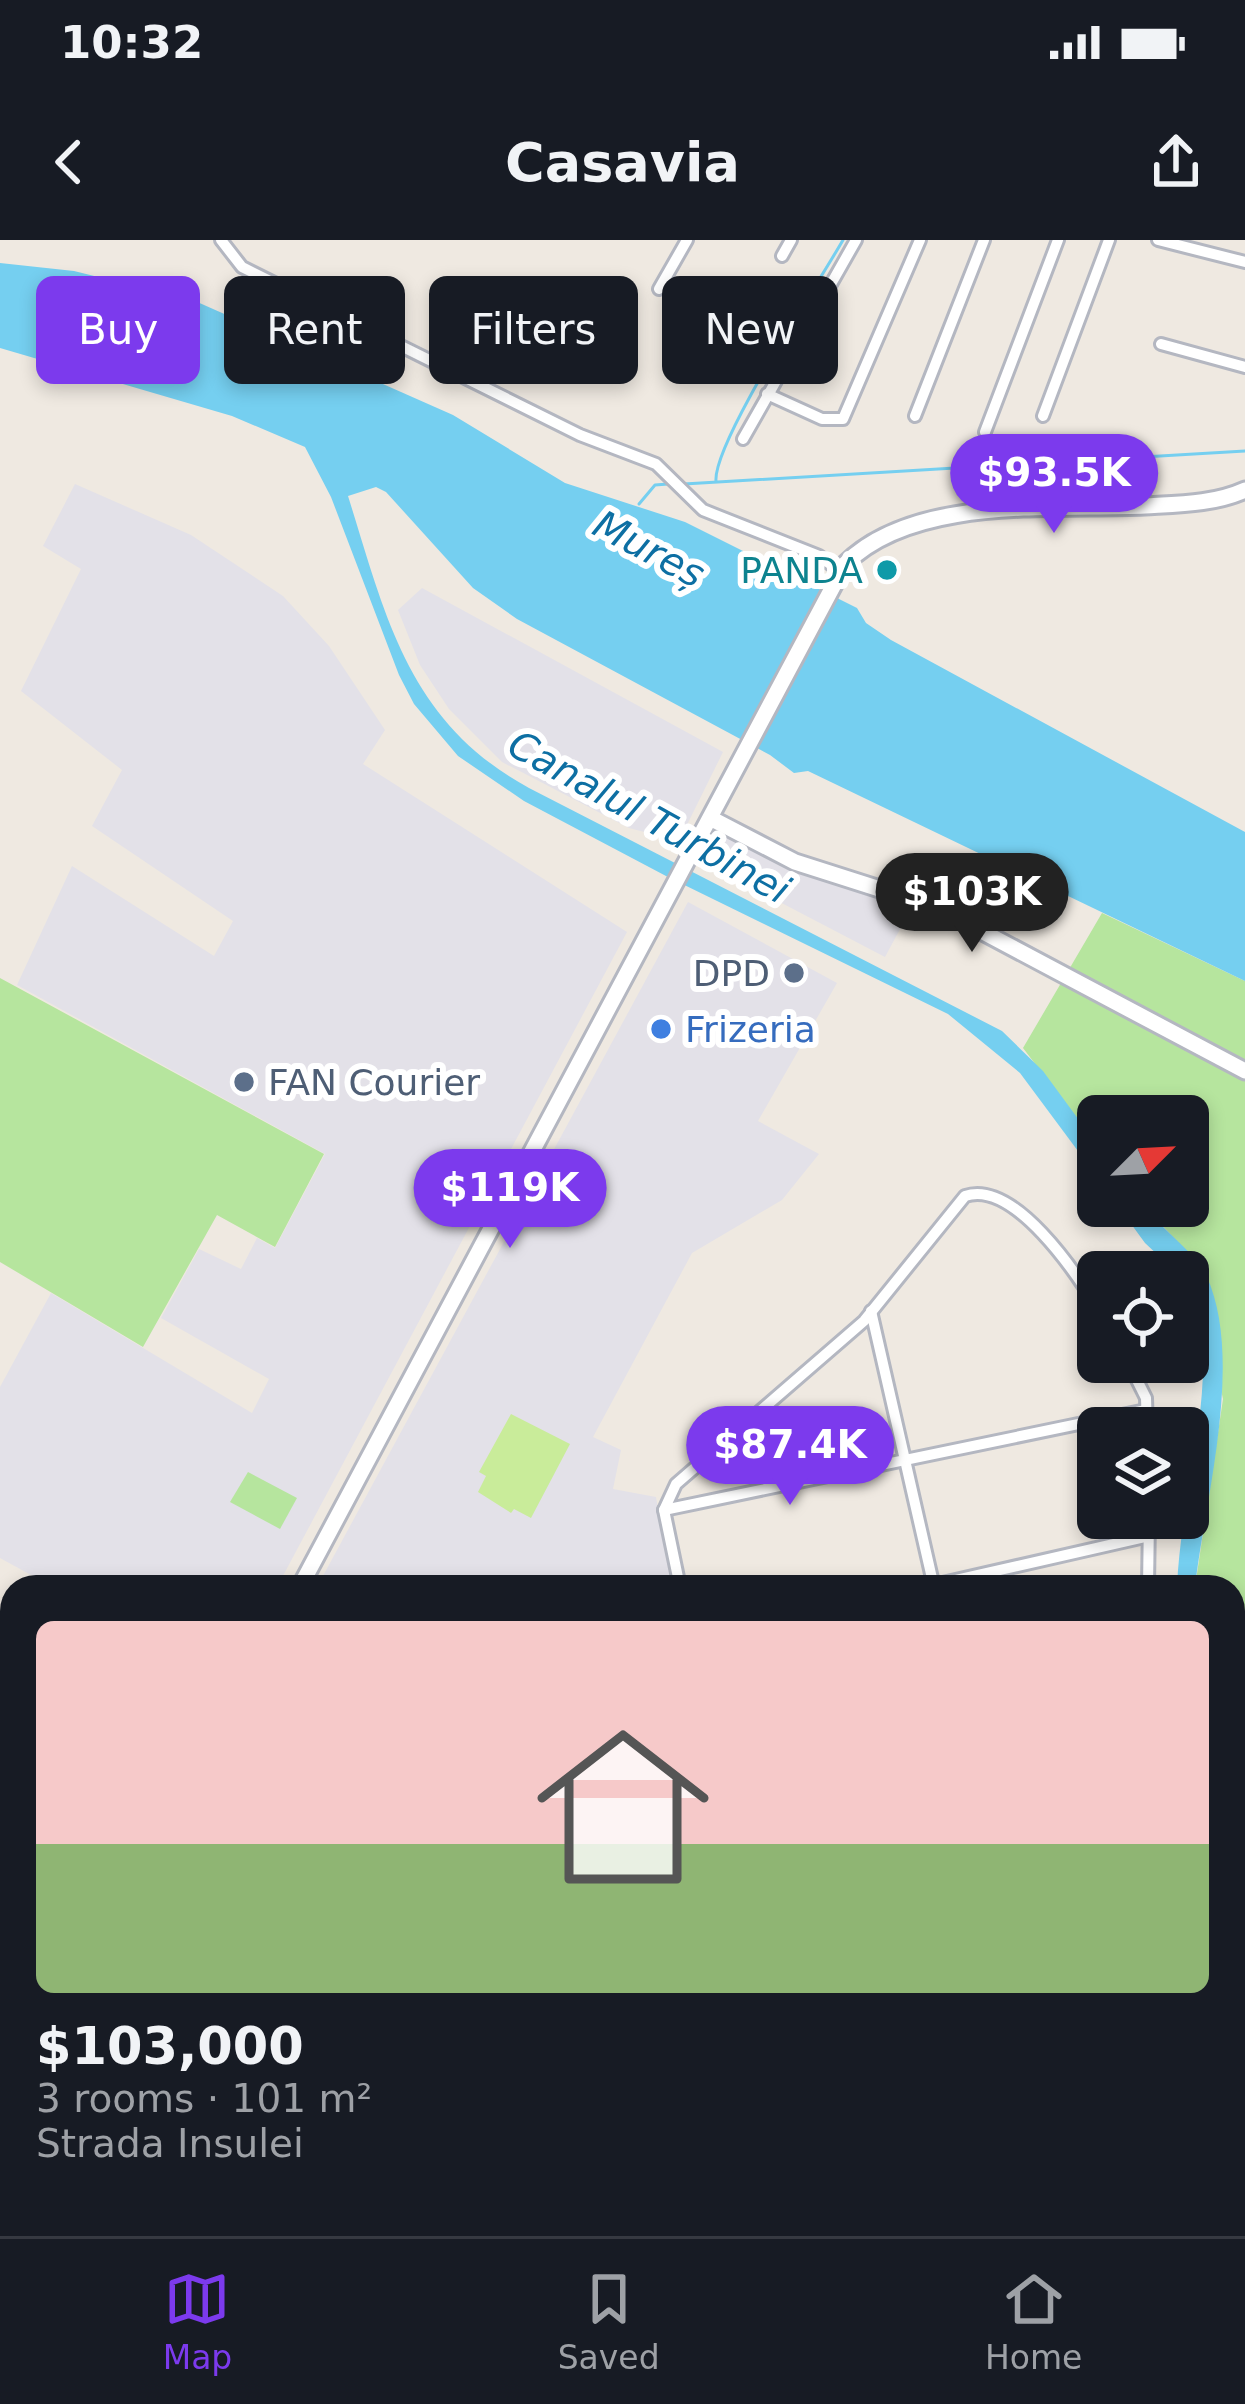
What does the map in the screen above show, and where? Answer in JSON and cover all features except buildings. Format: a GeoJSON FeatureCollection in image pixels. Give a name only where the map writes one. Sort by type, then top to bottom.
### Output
{"type":"FeatureCollection","features":[{"type":"Feature","properties":{"kind":"main road"},"geometry":{"type":"LineString","coordinates":[[306,1575],[837,577],[861,548],[886,532],[944,516],[1188,504],[1245,490]]}},
{"type":"Feature","properties":{"kind":"main road"},"geometry":{"type":"LineString","coordinates":[[712,818],[795,862],[936,907],[1245,1071]]}},
{"type":"Feature","properties":{"kind":"street"},"geometry":{"type":"LineString","coordinates":[[221,240],[242,267],[580,435],[666,470],[693,500],[721,520],[819,556],[837,577]]}},
{"type":"Feature","properties":{"kind":"street"},"geometry":{"type":"LineString","coordinates":[[659,289],[687,240]]}},
{"type":"Feature","properties":{"kind":"street"},"geometry":{"type":"LineString","coordinates":[[782,256],[791,240]]}},
{"type":"Feature","properties":{"kind":"street"},"geometry":{"type":"LineString","coordinates":[[743,439],[856,240]]}},
{"type":"Feature","properties":{"kind":"street"},"geometry":{"type":"LineString","coordinates":[[767,394],[822,419],[843,419],[920,240]]}},
{"type":"Feature","properties":{"kind":"street"},"geometry":{"type":"LineString","coordinates":[[915,416],[984,240]]}},
{"type":"Feature","properties":{"kind":"street"},"geometry":{"type":"LineString","coordinates":[[986,432],[1058,240]]}},
{"type":"Feature","properties":{"kind":"street"},"geometry":{"type":"LineString","coordinates":[[1042,416],[1109,240]]}},
{"type":"Feature","properties":{"kind":"street"},"geometry":{"type":"LineString","coordinates":[[1158,240],[1245,262]]}},
{"type":"Feature","properties":{"kind":"street"},"geometry":{"type":"LineString","coordinates":[[1161,344],[1245,367]]}},
{"type":"Feature","properties":{"kind":"street"},"geometry":{"type":"LineString","coordinates":[[678,1575],[664,1510],[676,1484],[872,1311],[954,1206],[976,1192],[1037,1227],[1077,1281]]}},
{"type":"Feature","properties":{"kind":"street"},"geometry":{"type":"LineString","coordinates":[[872,1311],[929,1575]]}},
{"type":"Feature","properties":{"kind":"street"},"geometry":{"type":"LineString","coordinates":[[664,1510],[1077,1425]]}},
{"type":"Feature","properties":{"kind":"street"},"geometry":{"type":"LineString","coordinates":[[979,1575],[1136,1539]]}},
{"type":"Feature","properties":{"kind":"street"},"geometry":{"type":"LineString","coordinates":[[1148,1575],[1149,1539]]}},
{"type":"Feature","properties":{"kind":"shaded area"},"geometry":{"type":"Polygon","coordinates":[[[75,484],[191,535],[283,596],[329,646],[385,730],[363,764],[627,932],[283,1575],[31,1575],[0,1558],[0,1387],[51,1293],[252,1413],[269,1379],[161,1318],[199,1249],[241,1269],[257,1238],[275,1248],[325,1154],[17,985],[72,866],[214,956],[233,921],[92,826],[122,770],[21,691],[81,569],[43,546],[75,484]]]}},
{"type":"Feature","properties":{"kind":"shaded area"},"geometry":{"type":"Polygon","coordinates":[[[422,588],[723,752],[679,841],[629,828],[502,762],[449,709],[420,665],[398,610],[422,588]]]}},
{"type":"Feature","properties":{"kind":"shaded area"},"geometry":{"type":"Polygon","coordinates":[[[723,833],[801,873],[913,905],[885,957],[707,864],[723,833]]]}},
{"type":"Feature","properties":{"kind":"shaded area"},"geometry":{"type":"Polygon","coordinates":[[[688,902],[837,983],[758,1121],[819,1154],[782,1200],[692,1253],[593,1437],[621,1450],[613,1489],[656,1497],[670,1575],[323,1575],[688,902]]]}},
{"type":"Feature","properties":{"kind":"green space"},"geometry":{"type":"Polygon","coordinates":[[[1102,913],[1245,981],[1245,1575],[1197,1575],[1202,1539],[1209,1539],[1209,1493],[1223,1399],[1209,1336],[1209,1251],[1186,1251],[1164,1227],[1209,1227],[1209,1095],[1077,1095],[1077,1119],[1023,1048],[1102,913]]]}},
{"type":"Feature","properties":{"kind":"green space"},"geometry":{"type":"Polygon","coordinates":[[[0,978],[324,1154],[275,1247],[217,1215],[143,1347],[0,1262],[0,978]]]}},
{"type":"Feature","properties":{"kind":"green space"},"geometry":{"type":"Polygon","coordinates":[[[511,1414],[570,1444],[531,1518],[514,1509],[511,1513],[478,1492],[486,1476],[479,1472],[511,1414]]]}},
{"type":"Feature","properties":{"kind":"green space"},"geometry":{"type":"Polygon","coordinates":[[[248,1472],[297,1498],[280,1529],[230,1502],[248,1472]]]}},
{"type":"Feature","properties":{"kind":"water"},"geometry":{"type":"Polygon","coordinates":[[[0,263],[94,276],[36,276],[36,359],[0,348],[0,263]]]}},
{"type":"Feature","properties":{"kind":"water","name":"Mureș"},"geometry":{"type":"Polygon","coordinates":[[[200,303],[224,314],[224,384],[383,384],[453,415],[565,483],[685,522],[857,608],[866,623],[891,640],[1245,832],[1245,981],[808,771],[794,773],[770,755],[517,619],[473,588],[386,492],[376,487],[348,496],[407,663],[455,732],[529,788],[1002,1031],[1043,1071],[1077,1117],[1077,1150],[1020,1073],[948,1014],[666,876],[524,801],[458,756],[414,704],[399,675],[331,497],[305,447],[232,416],[123,384],[200,384],[200,303]]]}},
{"type":"Feature","properties":{"kind":"water"},"geometry":{"type":"Polygon","coordinates":[[[1133,1227],[1163,1227],[1188,1251],[1154,1251],[1133,1227]]]}},
{"type":"Feature","properties":{"kind":"water"},"geometry":{"type":"Polygon","coordinates":[[[1209,1284],[1222,1346],[1222,1387],[1209,1497],[1209,1407],[1200,1407],[1202,1383],[1209,1383],[1209,1284]]]}},
{"type":"Feature","properties":{"kind":"water"},"geometry":{"type":"Polygon","coordinates":[[[1182,1539],[1202,1539],[1197,1575],[1178,1575],[1182,1539]]]}},
{"type":"Feature","properties":{"kind":"waterway"},"geometry":{"type":"LineString","coordinates":[[716,481],[748,400],[843,240]]}},
{"type":"Feature","properties":{"kind":"waterway"},"geometry":{"type":"LineString","coordinates":[[684,484],[1245,451]]}},
{"type":"Feature","properties":{"kind":"waterway","name":"Mureș"},"geometry":{"type":"LineString","coordinates":[[639,504],[655,485],[668,484]]}},
{"type":"Feature","properties":{"kind":"place","name":"PANDA"},"geometry":{"type":"Point","coordinates":[887,570]}},
{"type":"Feature","properties":{"kind":"place","name":"DPD"},"geometry":{"type":"Point","coordinates":[794,973]}},
{"type":"Feature","properties":{"kind":"place","name":"Frizeria"},"geometry":{"type":"Point","coordinates":[661,1029]}},
{"type":"Feature","properties":{"kind":"place","name":"FAN Courier"},"geometry":{"type":"Point","coordinates":[244,1082]}},
{"type":"Feature","properties":{"kind":"water label","name":"Canalul Turbinei"},"geometry":{"type":"Point","coordinates":[649,817]}}]}
